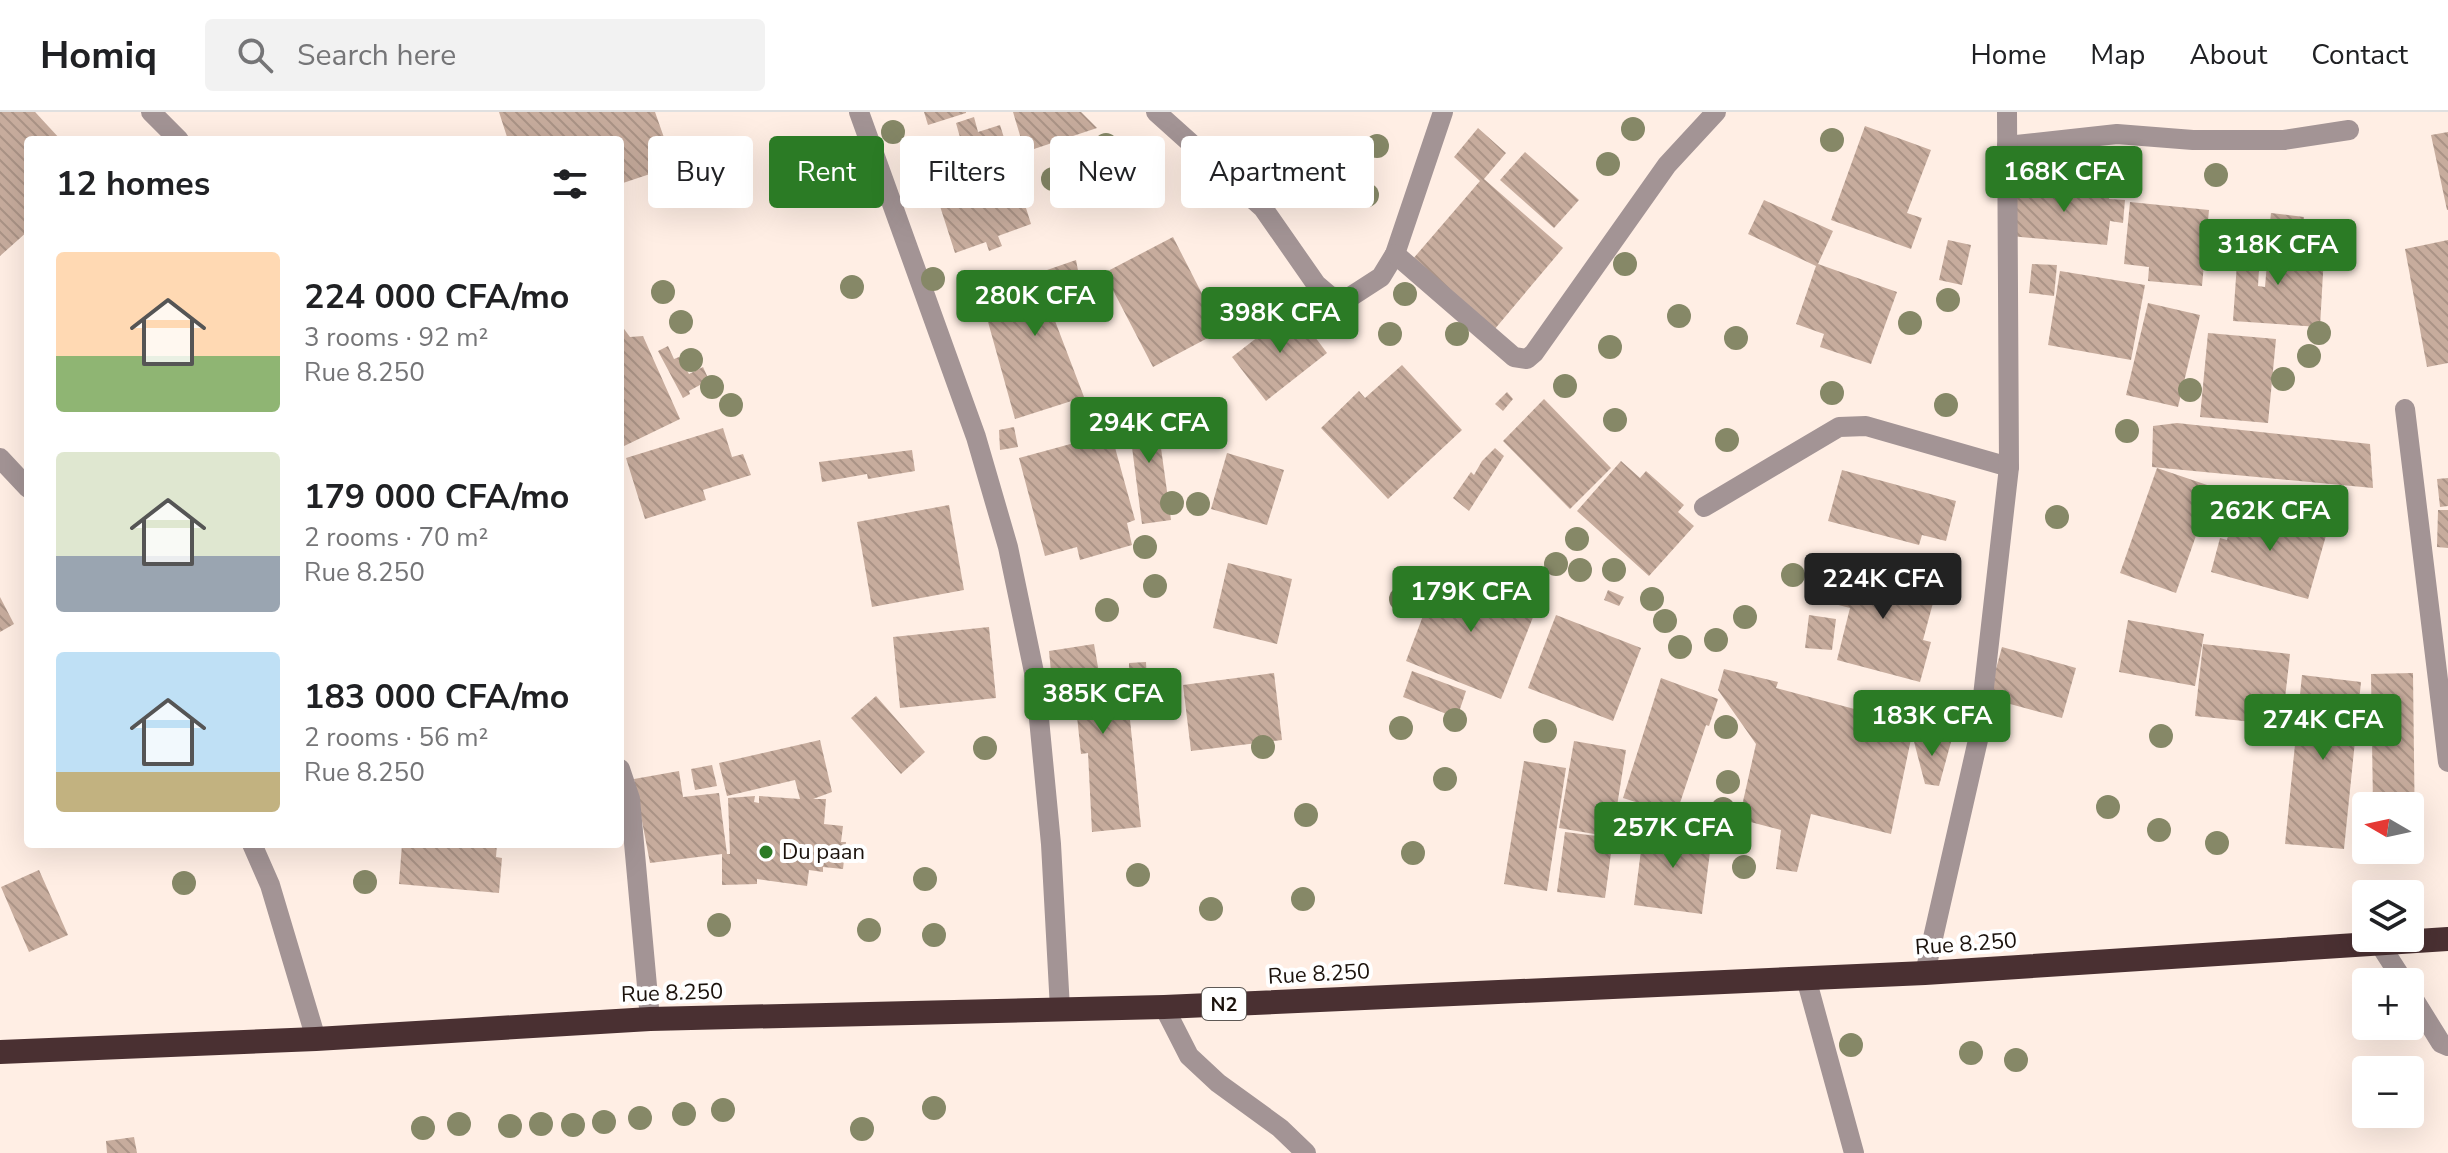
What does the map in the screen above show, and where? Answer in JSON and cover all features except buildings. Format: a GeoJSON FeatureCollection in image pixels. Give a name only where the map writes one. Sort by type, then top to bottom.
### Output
{"type":"FeatureCollection","features":[{"type":"Feature","properties":{"kind":"highway","name":"Rue 8.250"},"geometry":{"type":"LineString","coordinates":[[2424,940],[2448,939]]}},
{"type":"Feature","properties":{"kind":"highway","name":"Rue 8.250"},"geometry":{"type":"LineString","coordinates":[[0,1052],[316,1039],[650,1019],[1164,1007],[1925,973],[2352,945]]}},
{"type":"Feature","properties":{"kind":"street"},"geometry":{"type":"LineString","coordinates":[[151,112],[175,136]]}},
{"type":"Feature","properties":{"kind":"street"},"geometry":{"type":"LineString","coordinates":[[859,112],[976,437],[1008,547],[1035,677],[1051,844],[1060,1009]]}},
{"type":"Feature","properties":{"kind":"street"},"geometry":{"type":"LineString","coordinates":[[1156,112],[1263,208],[1316,284],[1330,296],[1347,299],[1381,277],[1395,254],[1443,112]]}},
{"type":"Feature","properties":{"kind":"street"},"geometry":{"type":"LineString","coordinates":[[1395,254],[1514,357],[1527,359],[1667,165],[1716,112]]}},
{"type":"Feature","properties":{"kind":"street"},"geometry":{"type":"LineString","coordinates":[[1925,973],[1978,740],[2009,467],[2007,112]]}},
{"type":"Feature","properties":{"kind":"street"},"geometry":{"type":"LineString","coordinates":[[2007,146],[2117,134],[2193,140],[2284,140],[2349,130]]}},
{"type":"Feature","properties":{"kind":"street"},"geometry":{"type":"LineString","coordinates":[[2405,409],[2448,762]]}},
{"type":"Feature","properties":{"kind":"street"},"geometry":{"type":"LineString","coordinates":[[1704,507],[1839,427],[1866,426],[2009,467]]}},
{"type":"Feature","properties":{"kind":"street"},"geometry":{"type":"LineString","coordinates":[[0,458],[24,484]]}},
{"type":"Feature","properties":{"kind":"street"},"geometry":{"type":"LineString","coordinates":[[624,781],[630,799],[650,1019]]}},
{"type":"Feature","properties":{"kind":"street"},"geometry":{"type":"LineString","coordinates":[[254,848],[270,885],[316,1039]]}},
{"type":"Feature","properties":{"kind":"street"},"geometry":{"type":"LineString","coordinates":[[1806,978],[1854,1153]]}},
{"type":"Feature","properties":{"kind":"street"},"geometry":{"type":"LineString","coordinates":[[1164,1007],[1189,1056],[1218,1083],[1280,1128],[1306,1153]]}},
{"type":"Feature","properties":{"kind":"street"},"geometry":{"type":"LineString","coordinates":[[2424,1016],[2441,1043],[2448,1046]]}},
{"type":"Feature","properties":{"kind":"place","name":"Du paan"},"geometry":{"type":"Point","coordinates":[766,852]}}]}
